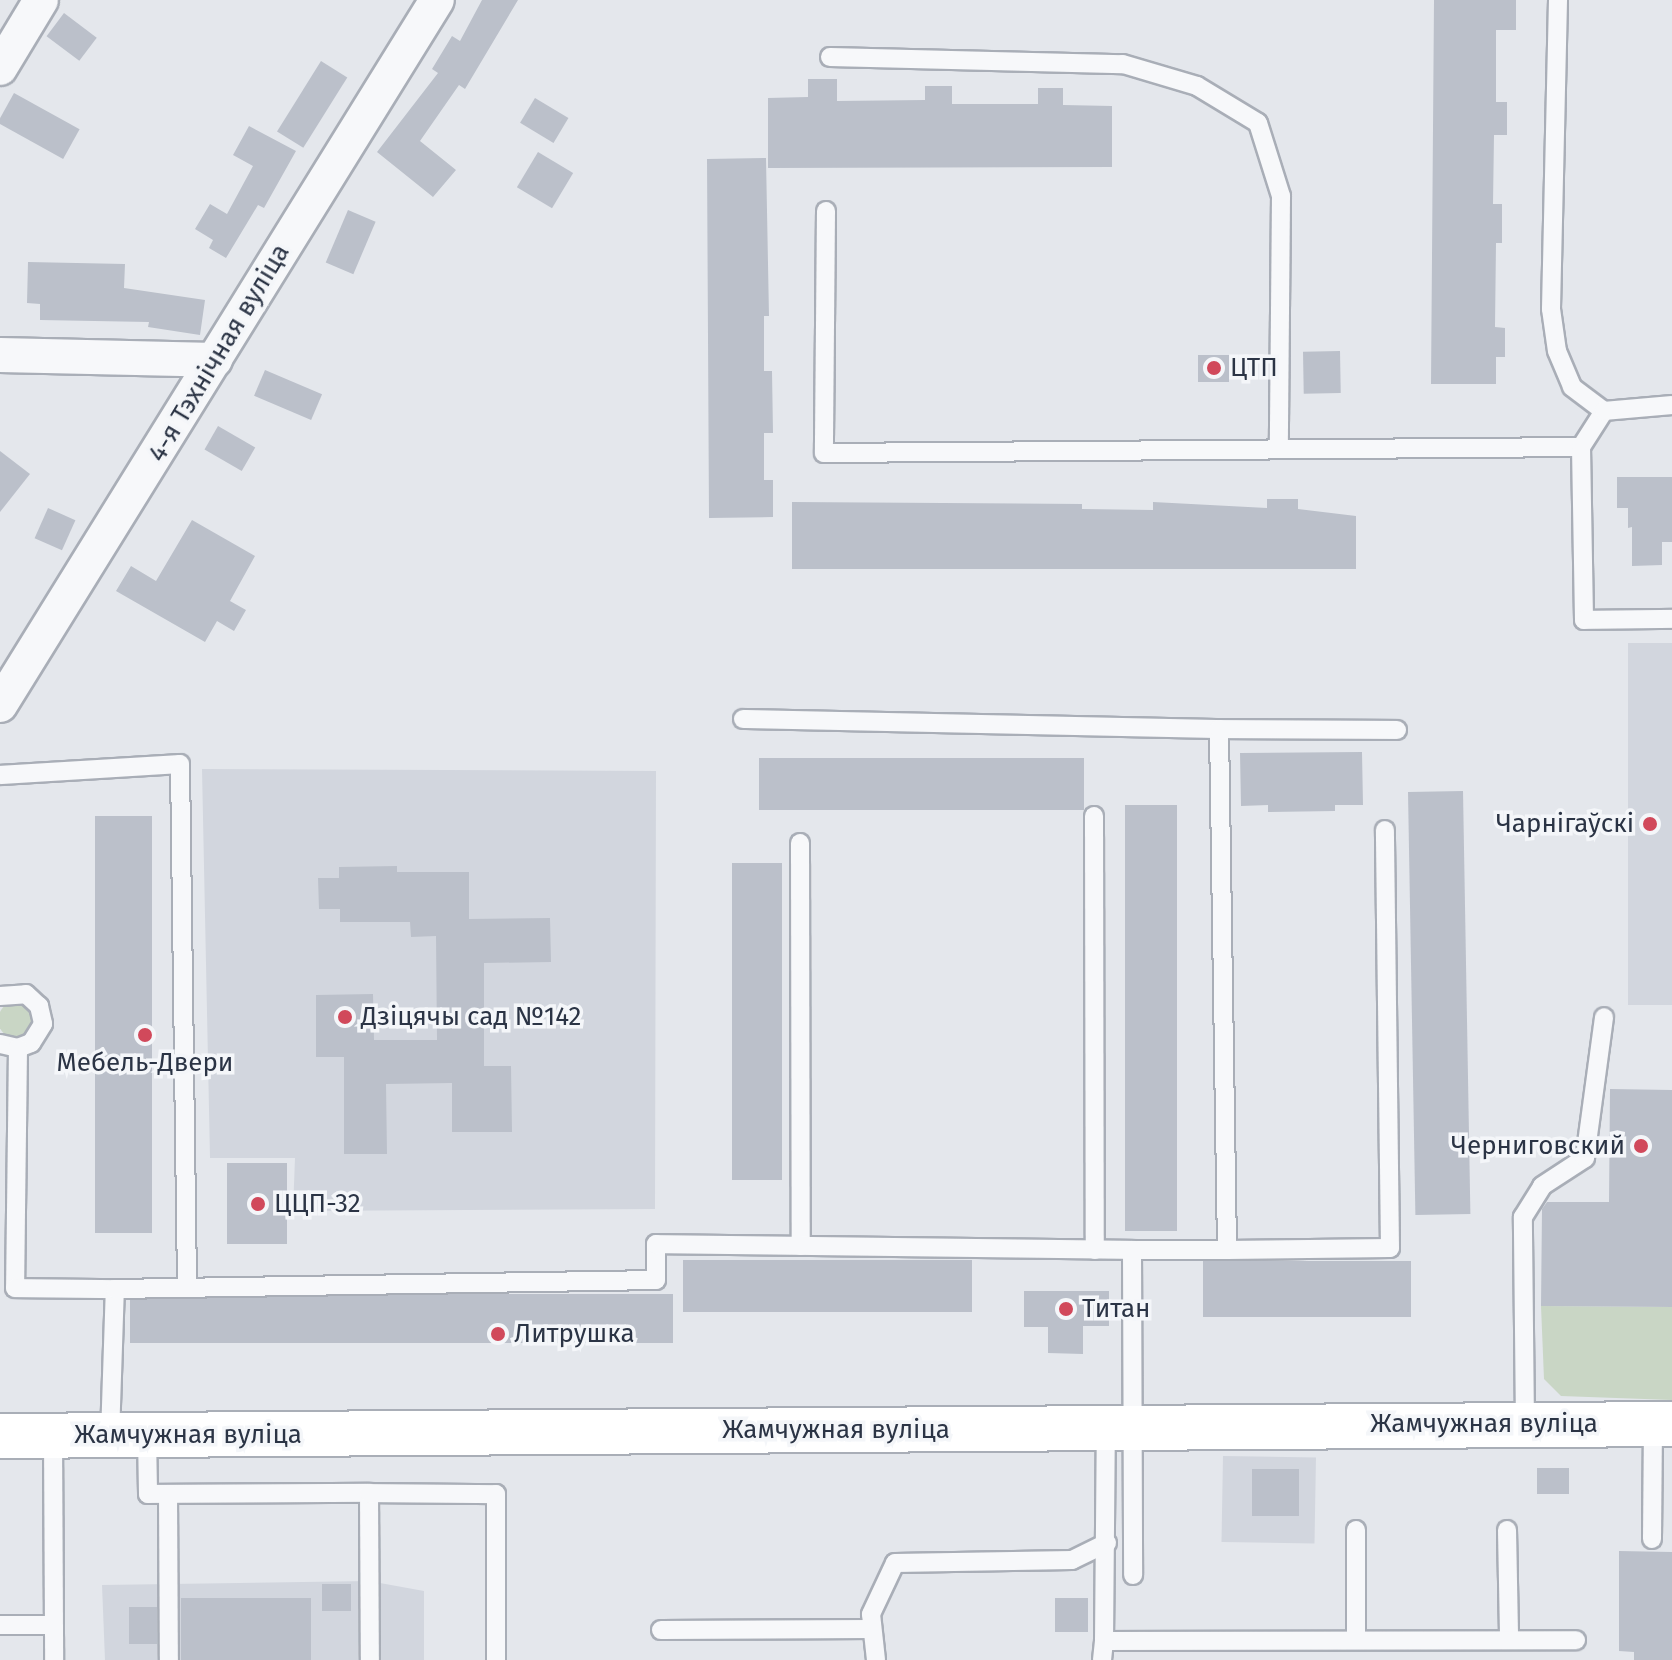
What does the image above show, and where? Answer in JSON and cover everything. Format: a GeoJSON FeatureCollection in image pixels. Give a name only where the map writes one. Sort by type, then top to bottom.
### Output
{"type":"FeatureCollection","features":[{"type":"Feature","properties":{"kind":"main road","name":"Жамчужная вуліца"},"geometry":{"type":"LineString","coordinates":[[0,1436],[1663,1424]]}},
{"type":"Feature","properties":{"kind":"street"},"geometry":{"type":"LineString","coordinates":[[0,68],[41,0]]}},
{"type":"Feature","properties":{"kind":"street","name":"4-я Тэхнічная вуліца"},"geometry":{"type":"LineString","coordinates":[[0,705],[437,0]]}},
{"type":"Feature","properties":{"kind":"street"},"geometry":{"type":"LineString","coordinates":[[0,355],[215,360]]}},
{"type":"Feature","properties":{"kind":"lane"},"geometry":{"type":"LineString","coordinates":[[1558,0],[1551,309],[1557,351],[1572,387],[1604,411],[1672,405]]}},
{"type":"Feature","properties":{"kind":"lane"},"geometry":{"type":"LineString","coordinates":[[830,57],[1123,64],[1197,86],[1258,123],[1281,196],[1279,448]]}},
{"type":"Feature","properties":{"kind":"lane"},"geometry":{"type":"LineString","coordinates":[[826,211],[824,453],[1581,447]]}},
{"type":"Feature","properties":{"kind":"lane"},"geometry":{"type":"LineString","coordinates":[[1604,411],[1581,447],[1584,620],[1672,619]]}},
{"type":"Feature","properties":{"kind":"lane"},"geometry":{"type":"LineString","coordinates":[[743,719],[1397,730]]}},
{"type":"Feature","properties":{"kind":"lane"},"geometry":{"type":"LineString","coordinates":[[1219,729],[1227,1250]]}},
{"type":"Feature","properties":{"kind":"lane"},"geometry":{"type":"LineString","coordinates":[[0,775],[180,764],[187,1285]]}},
{"type":"Feature","properties":{"kind":"lane"},"geometry":{"type":"LineString","coordinates":[[1094,816],[1095,1250]]}},
{"type":"Feature","properties":{"kind":"lane"},"geometry":{"type":"LineString","coordinates":[[0,996],[26,994],[43,1015],[40,1032],[9,1046],[15,1288],[656,1280],[656,1244],[1095,1250],[1390,1248],[1385,830]]}},
{"type":"Feature","properties":{"kind":"lane"},"geometry":{"type":"LineString","coordinates":[[800,843],[801,1246]]}},
{"type":"Feature","properties":{"kind":"lane"},"geometry":{"type":"LineString","coordinates":[[1525,1424],[1523,1217],[1542,1186],[1585,1158],[1604,1017]]}},
{"type":"Feature","properties":{"kind":"lane"},"geometry":{"type":"LineString","coordinates":[[1102,1660],[1107,1543],[1120,1427],[1132,1250]]}},
{"type":"Feature","properties":{"kind":"lane"},"geometry":{"type":"LineString","coordinates":[[115,1289],[129,1435],[148,1494],[496,1494],[496,1660]]}},
{"type":"Feature","properties":{"kind":"lane"},"geometry":{"type":"LineString","coordinates":[[1652,1539],[1663,1424]]}},
{"type":"Feature","properties":{"kind":"lane"},"geometry":{"type":"LineString","coordinates":[[1120,1427],[1133,1575]]}},
{"type":"Feature","properties":{"kind":"lane"},"geometry":{"type":"LineString","coordinates":[[53,1436],[54,1660]]}},
{"type":"Feature","properties":{"kind":"lane"},"geometry":{"type":"LineString","coordinates":[[369,1493],[370,1660]]}},
{"type":"Feature","properties":{"kind":"lane"},"geometry":{"type":"LineString","coordinates":[[168,1494],[169,1660]]}},
{"type":"Feature","properties":{"kind":"lane"},"geometry":{"type":"LineString","coordinates":[[1356,1530],[1356,1639]]}},
{"type":"Feature","properties":{"kind":"lane"},"geometry":{"type":"LineString","coordinates":[[1507,1530],[1509,1639]]}},
{"type":"Feature","properties":{"kind":"lane"},"geometry":{"type":"LineString","coordinates":[[876,1660],[871,1614],[895,1563],[1072,1560],[1107,1543]]}},
{"type":"Feature","properties":{"kind":"lane"},"geometry":{"type":"LineString","coordinates":[[0,1625],[53,1625]]}},
{"type":"Feature","properties":{"kind":"lane"},"geometry":{"type":"LineString","coordinates":[[661,1630],[872,1629]]}},
{"type":"Feature","properties":{"kind":"lane"},"geometry":{"type":"LineString","coordinates":[[1104,1641],[1576,1640]]}},
{"type":"Feature","properties":{"kind":"shaded area","name":"Чарнігаўскі"},"geometry":{"type":"Polygon","coordinates":[[[1628,643],[1672,643],[1672,1005],[1628,1005],[1628,643]]]}},
{"type":"Feature","properties":{"kind":"shaded area"},"geometry":{"type":"Polygon","coordinates":[[[202,769],[656,771],[655,1209],[293,1211],[295,1158],[210,1158],[202,769]]]}},
{"type":"Feature","properties":{"kind":"shaded area"},"geometry":{"type":"Polygon","coordinates":[[[1223,1456],[1316,1458],[1314,1544],[1221,1542],[1223,1456]]]}},
{"type":"Feature","properties":{"kind":"shaded area"},"geometry":{"type":"Polygon","coordinates":[[[369,1581],[424,1591],[424,1660],[105,1660],[102,1585],[369,1581]]]}},
{"type":"Feature","properties":{"kind":"green space"},"geometry":{"type":"Polygon","coordinates":[[[16,1002],[29,1007],[34,1020],[29,1033],[16,1038],[3,1033],[-2,1020],[3,1007],[16,1002]]]}},
{"type":"Feature","properties":{"kind":"green space"},"geometry":{"type":"Polygon","coordinates":[[[1541,1306],[1672,1307],[1672,1400],[1561,1396],[1544,1379],[1541,1306]]]}},
{"type":"Feature","properties":{"kind":"building"},"geometry":{"type":"Polygon","coordinates":[[[482,0],[518,0],[465,89],[459,85],[420,141],[456,170],[433,197],[377,152],[438,73],[432,69],[452,36],[460,41],[482,0]]]}},
{"type":"Feature","properties":{"kind":"building"},"geometry":{"type":"Polygon","coordinates":[[[1434,0],[1516,0],[1516,30],[1496,30],[1496,102],[1507,102],[1507,135],[1494,135],[1493,204],[1502,204],[1502,243],[1496,243],[1495,327],[1505,328],[1505,357],[1496,357],[1496,384],[1431,384],[1434,0]]]}},
{"type":"Feature","properties":{"kind":"building"},"geometry":{"type":"Polygon","coordinates":[[[64,13],[97,38],[79,61],[47,36],[64,13]]]}},
{"type":"Feature","properties":{"kind":"building"},"geometry":{"type":"Polygon","coordinates":[[[321,61],[347,77],[303,148],[277,131],[321,61]]]}},
{"type":"Feature","properties":{"kind":"building"},"geometry":{"type":"Polygon","coordinates":[[[808,79],[837,79],[837,101],[925,100],[925,86],[952,86],[952,104],[1038,104],[1038,88],[1063,88],[1063,105],[1112,106],[1112,167],[768,168],[768,98],[808,97],[808,79]]]}},
{"type":"Feature","properties":{"kind":"building"},"geometry":{"type":"Polygon","coordinates":[[[14,93],[80,129],[63,159],[0,124],[0,118],[14,93]]]}},
{"type":"Feature","properties":{"kind":"building"},"geometry":{"type":"Polygon","coordinates":[[[535,98],[568,118],[553,143],[520,123],[535,98]]]}},
{"type":"Feature","properties":{"kind":"building"},"geometry":{"type":"Polygon","coordinates":[[[249,126],[296,151],[264,208],[258,205],[226,258],[209,248],[213,240],[195,229],[210,204],[227,214],[253,166],[233,155],[249,126]]]}},
{"type":"Feature","properties":{"kind":"building"},"geometry":{"type":"Polygon","coordinates":[[[538,152],[573,173],[552,208],[517,187],[538,152]]]}},
{"type":"Feature","properties":{"kind":"building"},"geometry":{"type":"Polygon","coordinates":[[[766,158],[769,316],[764,316],[764,371],[772,371],[773,433],[764,433],[764,480],[773,480],[773,517],[709,518],[707,159],[766,158]]]}},
{"type":"Feature","properties":{"kind":"building"},"geometry":{"type":"Polygon","coordinates":[[[348,210],[376,222],[353,274],[326,262],[348,210]]]}},
{"type":"Feature","properties":{"kind":"building"},"geometry":{"type":"Polygon","coordinates":[[[28,262],[125,264],[124,288],[205,300],[200,335],[148,327],[149,322],[40,320],[40,304],[27,303],[28,262]]]}},
{"type":"Feature","properties":{"kind":"building"},"geometry":{"type":"Polygon","coordinates":[[[1340,351],[1341,393],[1304,394],[1303,352],[1340,351]]]}},
{"type":"Feature","properties":{"kind":"building","name":"ЦТП"},"geometry":{"type":"Polygon","coordinates":[[[1198,355],[1229,355],[1229,382],[1198,382],[1198,355]]]}},
{"type":"Feature","properties":{"kind":"building"},"geometry":{"type":"Polygon","coordinates":[[[265,370],[322,394],[311,420],[254,396],[265,370]]]}},
{"type":"Feature","properties":{"kind":"building"},"geometry":{"type":"Polygon","coordinates":[[[218,426],[255,448],[242,471],[204,449],[218,426]]]}},
{"type":"Feature","properties":{"kind":"building"},"geometry":{"type":"Polygon","coordinates":[[[0,451],[30,474],[0,512],[0,451]]]}},
{"type":"Feature","properties":{"kind":"building"},"geometry":{"type":"Polygon","coordinates":[[[1617,477],[1672,477],[1672,542],[1662,542],[1662,565],[1632,566],[1632,527],[1628,528],[1628,508],[1617,508],[1617,477]]]}},
{"type":"Feature","properties":{"kind":"building"},"geometry":{"type":"Polygon","coordinates":[[[1267,499],[1298,499],[1298,509],[1356,516],[1356,569],[792,569],[792,502],[1082,504],[1082,509],[1153,510],[1153,502],[1267,508],[1267,499]]]}},
{"type":"Feature","properties":{"kind":"building"},"geometry":{"type":"Polygon","coordinates":[[[48,508],[75,520],[62,550],[35,538],[48,508]]]}},
{"type":"Feature","properties":{"kind":"building"},"geometry":{"type":"Polygon","coordinates":[[[192,520],[255,556],[230,601],[246,610],[234,631],[217,621],[205,642],[116,591],[131,566],[156,581],[192,520]]]}},
{"type":"Feature","properties":{"kind":"building"},"geometry":{"type":"Polygon","coordinates":[[[1362,752],[1363,805],[1335,805],[1335,811],[1268,812],[1268,805],[1241,806],[1240,753],[1362,752]]]}},
{"type":"Feature","properties":{"kind":"building"},"geometry":{"type":"Polygon","coordinates":[[[759,758],[1084,758],[1084,810],[759,810],[759,758]]]}},
{"type":"Feature","properties":{"kind":"building"},"geometry":{"type":"Polygon","coordinates":[[[1463,791],[1470,1214],[1415,1215],[1408,792],[1463,791]]]}},
{"type":"Feature","properties":{"kind":"building"},"geometry":{"type":"Polygon","coordinates":[[[1125,805],[1177,805],[1177,1231],[1125,1231],[1125,805]]]}},
{"type":"Feature","properties":{"kind":"building"},"geometry":{"type":"Polygon","coordinates":[[[95,816],[152,816],[152,1233],[95,1233],[95,816]]]}},
{"type":"Feature","properties":{"kind":"building"},"geometry":{"type":"Polygon","coordinates":[[[732,863],[782,863],[782,1180],[732,1180],[732,863]]]}},
{"type":"Feature","properties":{"kind":"building","name":"Дзіцячы сад №142"},"geometry":{"type":"Polygon","coordinates":[[[397,866],[397,872],[469,872],[469,919],[550,918],[551,962],[484,963],[484,1066],[511,1066],[512,1132],[452,1132],[452,1083],[386,1084],[387,1154],[344,1154],[344,1057],[316,1057],[316,995],[373,994],[374,1040],[437,1040],[436,936],[411,937],[410,922],[340,922],[340,909],[319,909],[318,878],[339,878],[339,867],[397,866]]]}},
{"type":"Feature","properties":{"kind":"building","name":"Черниговский"},"geometry":{"type":"Polygon","coordinates":[[[1610,1089],[1672,1090],[1672,1307],[1541,1306],[1542,1209],[1547,1202],[1609,1202],[1610,1089]]]}},
{"type":"Feature","properties":{"kind":"building","name":"ЦЦП-32"},"geometry":{"type":"Polygon","coordinates":[[[227,1163],[287,1163],[287,1244],[227,1244],[227,1163]]]}},
{"type":"Feature","properties":{"kind":"building"},"geometry":{"type":"Polygon","coordinates":[[[683,1260],[972,1260],[972,1312],[683,1312],[683,1260]]]}},
{"type":"Feature","properties":{"kind":"building"},"geometry":{"type":"Polygon","coordinates":[[[1203,1261],[1411,1261],[1411,1317],[1203,1317],[1203,1261]]]}},
{"type":"Feature","properties":{"kind":"building","name":"Титан"},"geometry":{"type":"Polygon","coordinates":[[[1024,1291],[1109,1291],[1109,1326],[1083,1326],[1083,1354],[1048,1353],[1048,1327],[1024,1327],[1024,1291]]]}},
{"type":"Feature","properties":{"kind":"building"},"geometry":{"type":"Polygon","coordinates":[[[130,1294],[673,1294],[673,1343],[130,1343],[130,1294]]]}},
{"type":"Feature","properties":{"kind":"building"},"geometry":{"type":"Polygon","coordinates":[[[1537,1468],[1569,1468],[1569,1494],[1537,1494],[1537,1468]]]}},
{"type":"Feature","properties":{"kind":"building"},"geometry":{"type":"Polygon","coordinates":[[[1252,1469],[1299,1469],[1299,1516],[1252,1516],[1252,1469]]]}},
{"type":"Feature","properties":{"kind":"building"},"geometry":{"type":"Polygon","coordinates":[[[1619,1551],[1672,1552],[1672,1660],[1634,1660],[1634,1652],[1619,1651],[1619,1551]]]}},
{"type":"Feature","properties":{"kind":"building"},"geometry":{"type":"Polygon","coordinates":[[[322,1584],[351,1584],[351,1611],[322,1611],[322,1584]]]}},
{"type":"Feature","properties":{"kind":"building"},"geometry":{"type":"Polygon","coordinates":[[[181,1598],[311,1598],[311,1660],[181,1660],[181,1598]]]}},
{"type":"Feature","properties":{"kind":"building"},"geometry":{"type":"Polygon","coordinates":[[[1055,1598],[1088,1598],[1088,1632],[1055,1632],[1055,1598]]]}},
{"type":"Feature","properties":{"kind":"building"},"geometry":{"type":"Polygon","coordinates":[[[129,1607],[157,1607],[157,1644],[129,1644],[129,1607]]]}},
{"type":"Feature","properties":{"kind":"place","name":"ЦТП"},"geometry":{"type":"Point","coordinates":[1214,368]}},
{"type":"Feature","properties":{"kind":"place","name":"Чарнігаўскі"},"geometry":{"type":"Point","coordinates":[1650,824]}},
{"type":"Feature","properties":{"kind":"place","name":"Дзіцячы сад №142"},"geometry":{"type":"Point","coordinates":[345,1017]}},
{"type":"Feature","properties":{"kind":"place","name":"Мебель-Двери"},"geometry":{"type":"Point","coordinates":[145,1035]}},
{"type":"Feature","properties":{"kind":"place","name":"Черниговский"},"geometry":{"type":"Point","coordinates":[1641,1146]}},
{"type":"Feature","properties":{"kind":"place","name":"ЦЦП-32"},"geometry":{"type":"Point","coordinates":[258,1204]}},
{"type":"Feature","properties":{"kind":"place","name":"Титан"},"geometry":{"type":"Point","coordinates":[1066,1309]}},
{"type":"Feature","properties":{"kind":"place","name":"Литрушка"},"geometry":{"type":"Point","coordinates":[498,1334]}}]}
